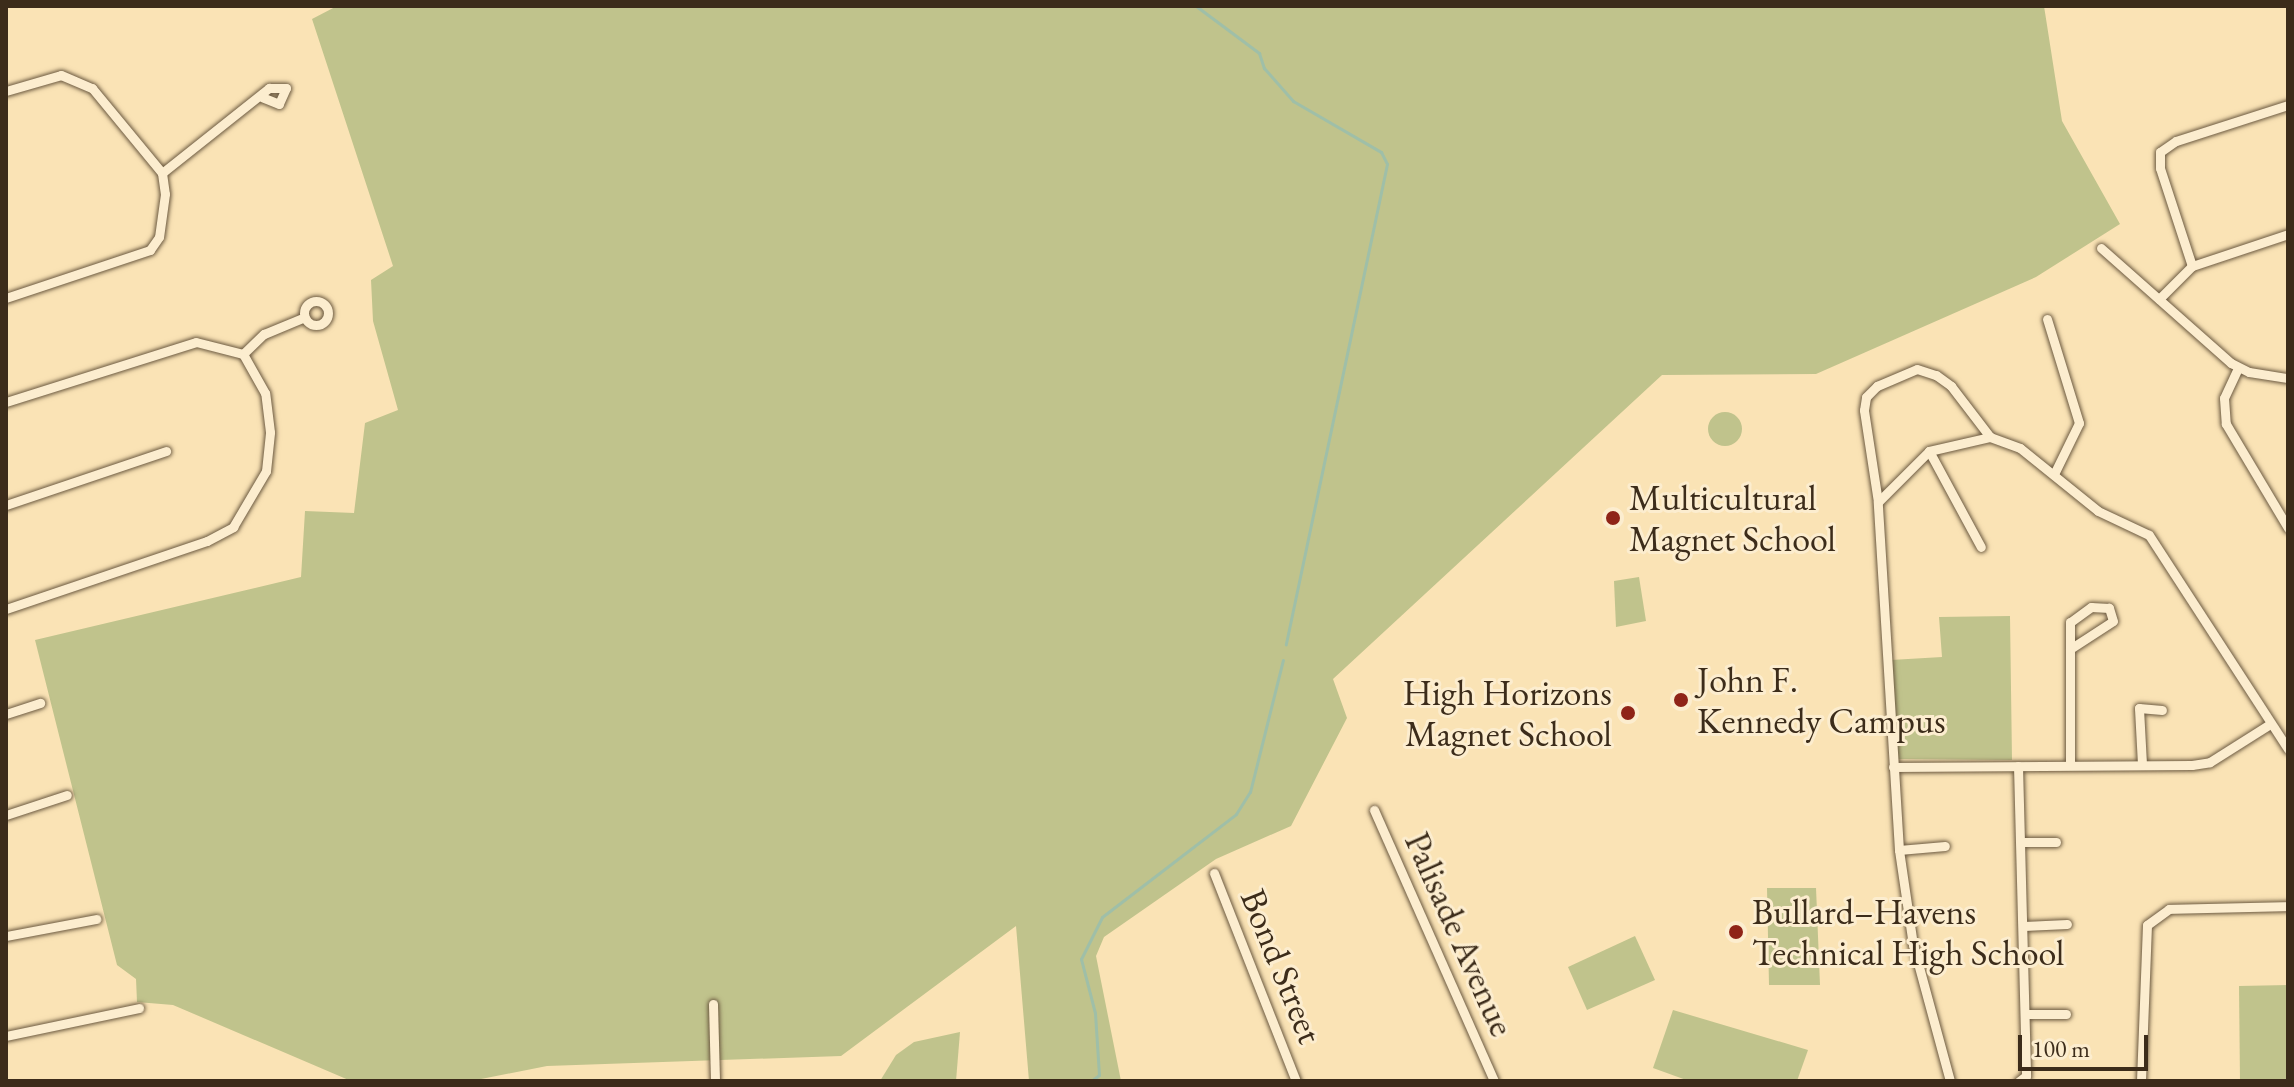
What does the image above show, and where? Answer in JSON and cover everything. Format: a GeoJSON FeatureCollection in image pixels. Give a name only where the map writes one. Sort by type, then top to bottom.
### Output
{"type":"FeatureCollection","features":[{"type":"Feature","properties":{"kind":"street"},"geometry":{"type":"LineString","coordinates":[[6,91],[50,76],[78,79],[92,88],[162,173],[163,223],[150,250],[6,298]]}},
{"type":"Feature","properties":{"kind":"street"},"geometry":{"type":"LineString","coordinates":[[162,173],[262,97]]}},
{"type":"Feature","properties":{"kind":"street"},"geometry":{"type":"LineString","coordinates":[[2192,266],[2160,168],[2160,152],[2176,141],[2288,105]]}},
{"type":"Feature","properties":{"kind":"street"},"geometry":{"type":"LineString","coordinates":[[2159,299],[2192,266],[2288,234]]}},
{"type":"Feature","properties":{"kind":"street"},"geometry":{"type":"LineString","coordinates":[[2101,248],[2238,368],[2288,378]]}},
{"type":"Feature","properties":{"kind":"street"},"geometry":{"type":"LineString","coordinates":[[243,354],[264,334],[305,317]]}},
{"type":"Feature","properties":{"kind":"street"},"geometry":{"type":"LineString","coordinates":[[2047,319],[2079,423],[2054,474]]}},
{"type":"Feature","properties":{"kind":"street"},"geometry":{"type":"LineString","coordinates":[[6,402],[196,342],[243,354],[265,393],[270,432],[266,471],[233,527],[207,541],[6,609]]}},
{"type":"Feature","properties":{"kind":"street"},"geometry":{"type":"LineString","coordinates":[[2238,368],[2224,398],[2226,424],[2288,528]]}},
{"type":"Feature","properties":{"kind":"street"},"geometry":{"type":"LineString","coordinates":[[1950,1081],[1913,945],[1899,850],[1878,502],[1864,410],[1866,397],[1877,386],[1917,369],[1936,375],[1951,386],[1990,437],[2020,448],[2098,511],[2149,535],[2288,749]]}},
{"type":"Feature","properties":{"kind":"street"},"geometry":{"type":"LineString","coordinates":[[1878,502],[1929,451],[1990,437]]}},
{"type":"Feature","properties":{"kind":"street"},"geometry":{"type":"LineString","coordinates":[[6,505],[166,451]]}},
{"type":"Feature","properties":{"kind":"street"},"geometry":{"type":"LineString","coordinates":[[1929,451],[1981,547]]}},
{"type":"Feature","properties":{"kind":"street"},"geometry":{"type":"LineString","coordinates":[[2070,649],[2113,621],[2109,608],[2091,607],[2070,622],[2070,649],[2070,765]]}},
{"type":"Feature","properties":{"kind":"street"},"geometry":{"type":"LineString","coordinates":[[6,714],[40,703]]}},
{"type":"Feature","properties":{"kind":"street"},"geometry":{"type":"LineString","coordinates":[[2142,764],[2139,708],[2162,710]]}},
{"type":"Feature","properties":{"kind":"street"},"geometry":{"type":"LineString","coordinates":[[1893,767],[2210,762],[2270,724]]}},
{"type":"Feature","properties":{"kind":"street"},"geometry":{"type":"LineString","coordinates":[[2018,766],[2023,842],[2025,1079]]}},
{"type":"Feature","properties":{"kind":"street"},"geometry":{"type":"LineString","coordinates":[[6,815],[67,795]]}},
{"type":"Feature","properties":{"kind":"street","name":"Palisade Avenue"},"geometry":{"type":"LineString","coordinates":[[1374,810],[1494,1081]]}},
{"type":"Feature","properties":{"kind":"street"},"geometry":{"type":"LineString","coordinates":[[2023,842],[2056,842]]}},
{"type":"Feature","properties":{"kind":"street"},"geometry":{"type":"LineString","coordinates":[[1899,850],[1945,846]]}},
{"type":"Feature","properties":{"kind":"street","name":"Bond Street"},"geometry":{"type":"LineString","coordinates":[[1214,873],[1296,1081]]}},
{"type":"Feature","properties":{"kind":"street"},"geometry":{"type":"LineString","coordinates":[[2141,1081],[2147,925],[2169,909],[2288,906]]}},
{"type":"Feature","properties":{"kind":"street"},"geometry":{"type":"LineString","coordinates":[[6,936],[96,919]]}},
{"type":"Feature","properties":{"kind":"street"},"geometry":{"type":"LineString","coordinates":[[2024,926],[2067,924]]}},
{"type":"Feature","properties":{"kind":"street"},"geometry":{"type":"LineString","coordinates":[[713,1004],[715,1081]]}},
{"type":"Feature","properties":{"kind":"street"},"geometry":{"type":"LineString","coordinates":[[6,1036],[139,1008]]}},
{"type":"Feature","properties":{"kind":"street"},"geometry":{"type":"LineString","coordinates":[[2026,1014],[2066,1014]]}},
{"type":"Feature","properties":{"kind":"green space"},"geometry":{"type":"Polygon","coordinates":[[[337,6],[2044,6],[2062,121],[2120,224],[2036,277],[1816,374],[1662,375],[1333,679],[1347,718],[1291,826],[1216,859],[1104,937],[1096,956],[1121,1081],[1029,1081],[1016,926],[841,1056],[547,1066],[471,1081],[351,1081],[173,1005],[137,1002],[136,979],[117,965],[35,640],[301,577],[305,511],[354,513],[365,423],[398,410],[373,321],[371,280],[393,266],[312,19],[337,6]]]}},
{"type":"Feature","properties":{"kind":"green space"},"geometry":{"type":"Polygon","coordinates":[[[1725,412],[1737,417],[1742,429],[1737,441],[1725,446],[1713,441],[1708,429],[1713,417],[1725,412]]]}},
{"type":"Feature","properties":{"kind":"green space"},"geometry":{"type":"Polygon","coordinates":[[[1639,577],[1646,621],[1616,627],[1614,581],[1639,577]]]}},
{"type":"Feature","properties":{"kind":"green space"},"geometry":{"type":"Polygon","coordinates":[[[2010,616],[2012,760],[1898,759],[1891,660],[1942,657],[1939,617],[2010,616]]]}},
{"type":"Feature","properties":{"kind":"green space"},"geometry":{"type":"Polygon","coordinates":[[[1767,888],[1816,888],[1820,985],[1769,985],[1767,888]]]}},
{"type":"Feature","properties":{"kind":"green space"},"geometry":{"type":"Polygon","coordinates":[[[1635,936],[1655,980],[1587,1010],[1568,967],[1635,936]]]}},
{"type":"Feature","properties":{"kind":"green space"},"geometry":{"type":"Polygon","coordinates":[[[2288,985],[2288,1081],[2240,1081],[2239,986],[2288,985]]]}},
{"type":"Feature","properties":{"kind":"green space"},"geometry":{"type":"Polygon","coordinates":[[[1673,1010],[1808,1050],[1797,1081],[1689,1081],[1653,1068],[1673,1010]]]}},
{"type":"Feature","properties":{"kind":"green space"},"geometry":{"type":"Polygon","coordinates":[[[960,1032],[956,1081],[880,1081],[896,1055],[914,1042],[960,1032]]]}},
{"type":"Feature","properties":{"kind":"waterway"},"geometry":{"type":"LineString","coordinates":[[1196,6],[1259,53],[1264,68],[1293,101],[1381,152],[1387,164],[1286,645]]}},
{"type":"Feature","properties":{"kind":"waterway"},"geometry":{"type":"LineString","coordinates":[[1091,1081],[1099,1075],[1095,1013],[1081,959],[1102,917],[1236,814],[1250,792],[1283,660]]}},
{"type":"Feature","properties":{"kind":"place","name":"Multicultural Magnet School"},"geometry":{"type":"Point","coordinates":[1613,518]}},
{"type":"Feature","properties":{"kind":"place","name":"John F. Kennedy Campus"},"geometry":{"type":"Point","coordinates":[1681,700]}},
{"type":"Feature","properties":{"kind":"place","name":"High Horizons Magnet School"},"geometry":{"type":"Point","coordinates":[1628,713]}},
{"type":"Feature","properties":{"kind":"place","name":"Bullard–Havens Technical High School"},"geometry":{"type":"Point","coordinates":[1736,932]}}]}
